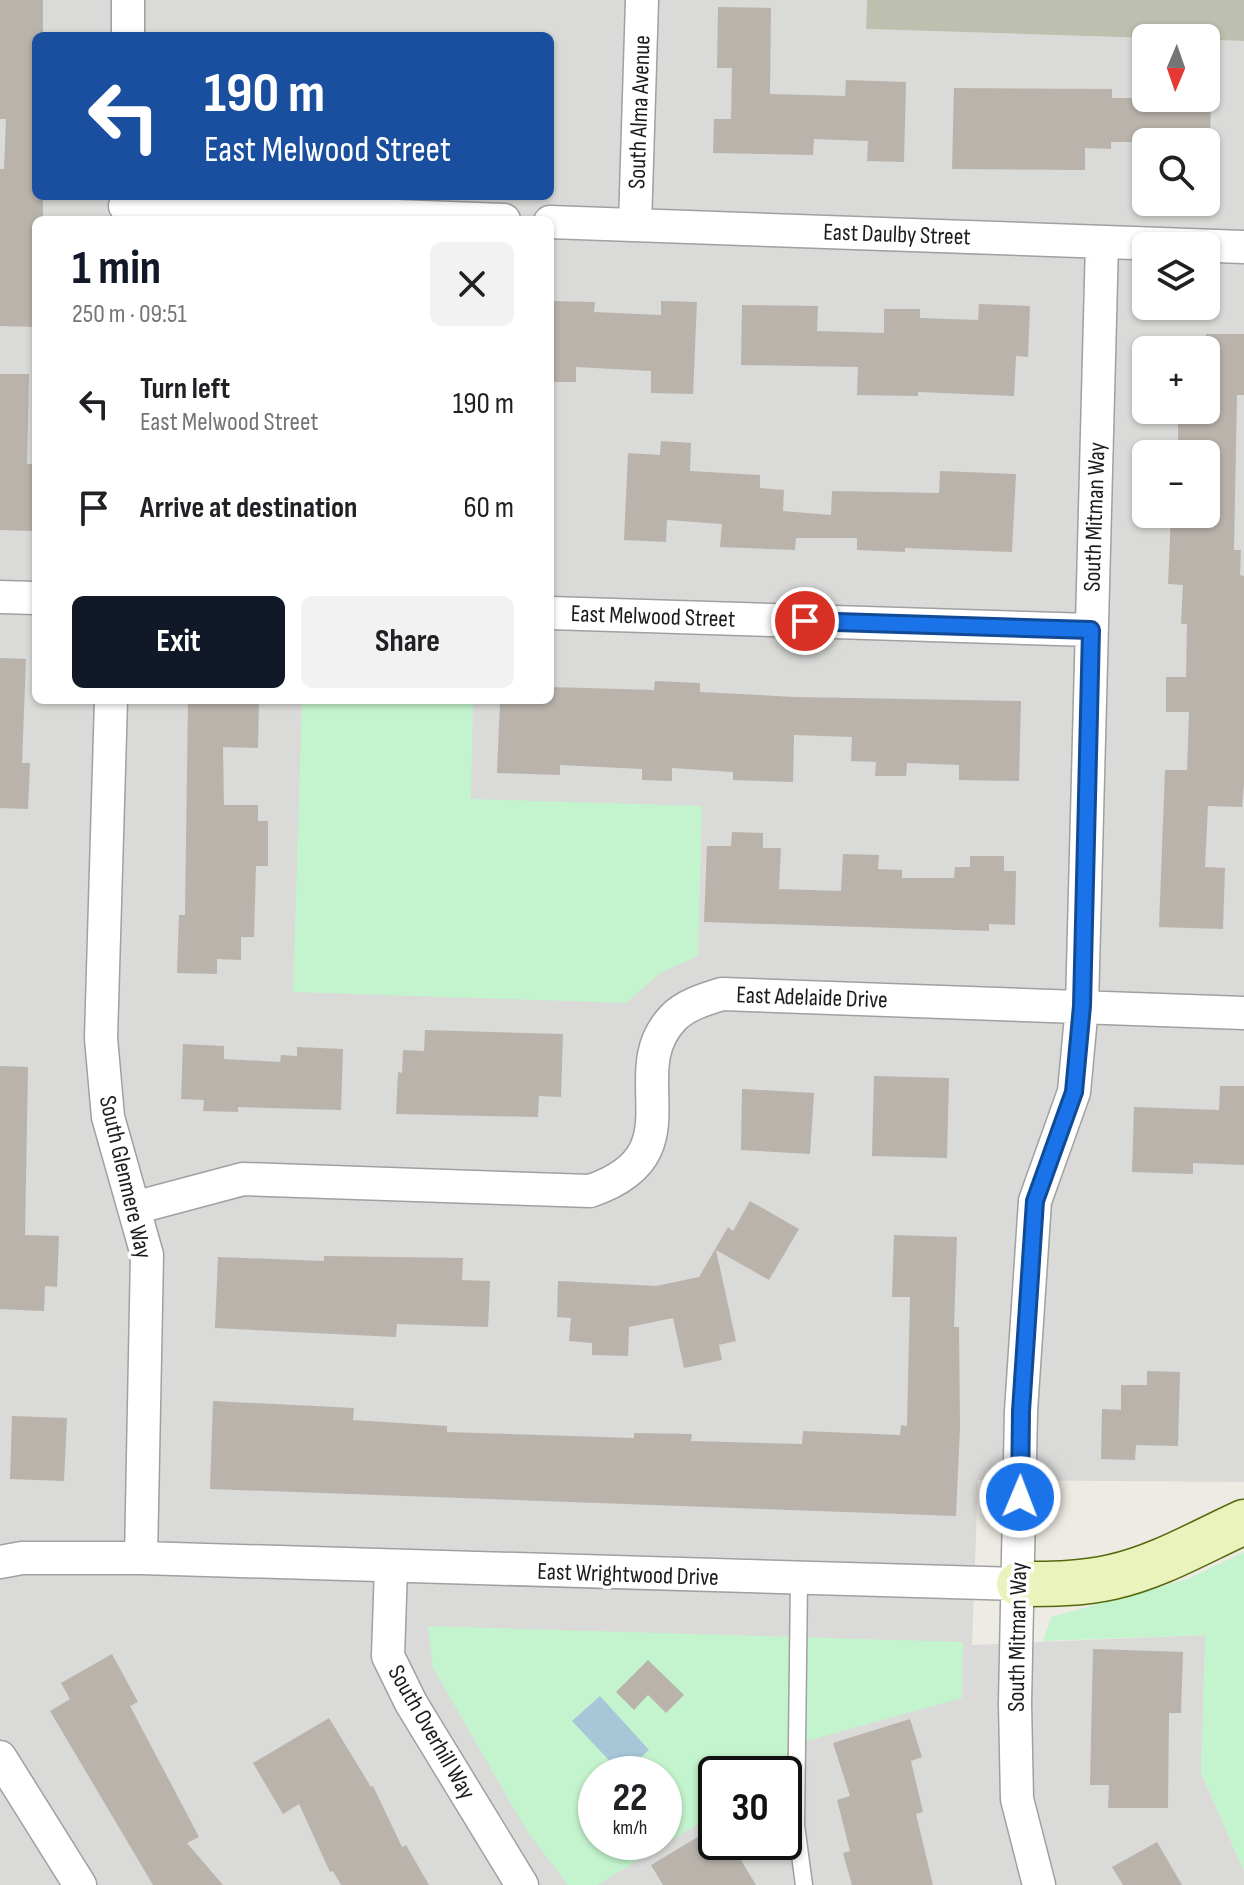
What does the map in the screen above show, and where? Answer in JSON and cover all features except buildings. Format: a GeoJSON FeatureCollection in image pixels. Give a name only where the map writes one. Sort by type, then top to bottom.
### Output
{"type":"FeatureCollection","features":[{"type":"Feature","properties":{"kind":"street"},"geometry":{"type":"LineString","coordinates":[[128,0],[128,32]]}},
{"type":"Feature","properties":{"kind":"street","name":"South Alma Avenue"},"geometry":{"type":"LineString","coordinates":[[635,225],[642,0]]}},
{"type":"Feature","properties":{"kind":"street"},"geometry":{"type":"LineString","coordinates":[[125,207],[387,216]]}},
{"type":"Feature","properties":{"kind":"street","name":"East Daulby Street"},"geometry":{"type":"LineString","coordinates":[[554,222],[1244,247]]}},
{"type":"Feature","properties":{"kind":"street","name":"South Mitman Way"},"geometry":{"type":"LineString","coordinates":[[1039,1885],[1017,1799],[1015,1704],[1021,1411],[1035,1201],[1074,1092],[1082,1006],[1102,242]]}},
{"type":"Feature","properties":{"kind":"street"},"geometry":{"type":"LineString","coordinates":[[0,597],[32,598]]}},
{"type":"Feature","properties":{"kind":"street","name":"East Melwood Street"},"geometry":{"type":"LineString","coordinates":[[554,613],[1091,630]]}},
{"type":"Feature","properties":{"kind":"street","name":"South Glenmere Way"},"geometry":{"type":"LineString","coordinates":[[111,704],[101,1038],[108,1117],[147,1255],[141,1558]]}},
{"type":"Feature","properties":{"kind":"street","name":"East Adelaide Drive"},"geometry":{"type":"LineString","coordinates":[[134,1208],[243,1179],[590,1191],[615,1183],[635,1168],[647,1148],[652,1127],[654,1065],[660,1039],[673,1018],[694,1004],[722,994],[1244,1013]]}},
{"type":"Feature","properties":{"kind":"street","name":"East Wrightwood Drive"},"geometry":{"type":"LineString","coordinates":[[0,1562],[22,1558],[141,1558],[799,1579],[1069,1584],[1113,1577],[1147,1567],[1244,1522]]}},
{"type":"Feature","properties":{"kind":"street","name":"South Overhill Way"},"geometry":{"type":"LineString","coordinates":[[391,1567],[388,1656],[411,1703],[522,1885]]}},
{"type":"Feature","properties":{"kind":"street"},"geometry":{"type":"LineString","coordinates":[[0,1757],[80,1885]]}},
{"type":"Feature","properties":{"kind":"lane"},"geometry":{"type":"LineString","coordinates":[[799,1579],[796,1825],[804,1885]]}},
{"type":"Feature","properties":{"kind":"shaded area"},"geometry":{"type":"Polygon","coordinates":[[[0,0],[867,0],[866,29],[1132,37],[1132,112],[1220,112],[1220,40],[1244,41],[1244,1482],[978,1480],[972,1645],[1206,1635],[1201,1773],[1244,1871],[1244,1885],[0,1885],[0,0]]]}},
{"type":"Feature","properties":{"kind":"shaded area"},"geometry":{"type":"Polygon","coordinates":[[[867,0],[1244,0],[1244,41],[1220,40],[1220,24],[1132,24],[1132,37],[866,29],[867,0]]]}},
{"type":"Feature","properties":{"kind":"green space"},"geometry":{"type":"Polygon","coordinates":[[[302,704],[473,704],[471,799],[702,806],[698,956],[660,973],[626,1003],[293,992],[302,704]]]}},
{"type":"Feature","properties":{"kind":"green space"},"geometry":{"type":"Polygon","coordinates":[[[1244,1552],[1244,1871],[1201,1773],[1205,1635],[1043,1641],[1051,1617],[1188,1579],[1244,1552]]]}},
{"type":"Feature","properties":{"kind":"green space"},"geometry":{"type":"Polygon","coordinates":[[[428,1626],[963,1642],[962,1698],[796,1744],[796,1756],[698,1756],[698,1824],[682,1834],[682,1756],[578,1756],[578,1860],[638,1860],[597,1885],[568,1885],[527,1831],[433,1668],[428,1626]]]}},
{"type":"Feature","properties":{"kind":"water"},"geometry":{"type":"Polygon","coordinates":[[[600,1696],[649,1750],[642,1756],[605,1756],[572,1721],[600,1696]]]}},
{"type":"Feature","properties":{"kind":"route"},"geometry":{"type":"LineString","coordinates":[[805,621],[1091,630],[1082,1006],[1074,1092],[1035,1201],[1021,1411],[1020,1497]]}}]}
